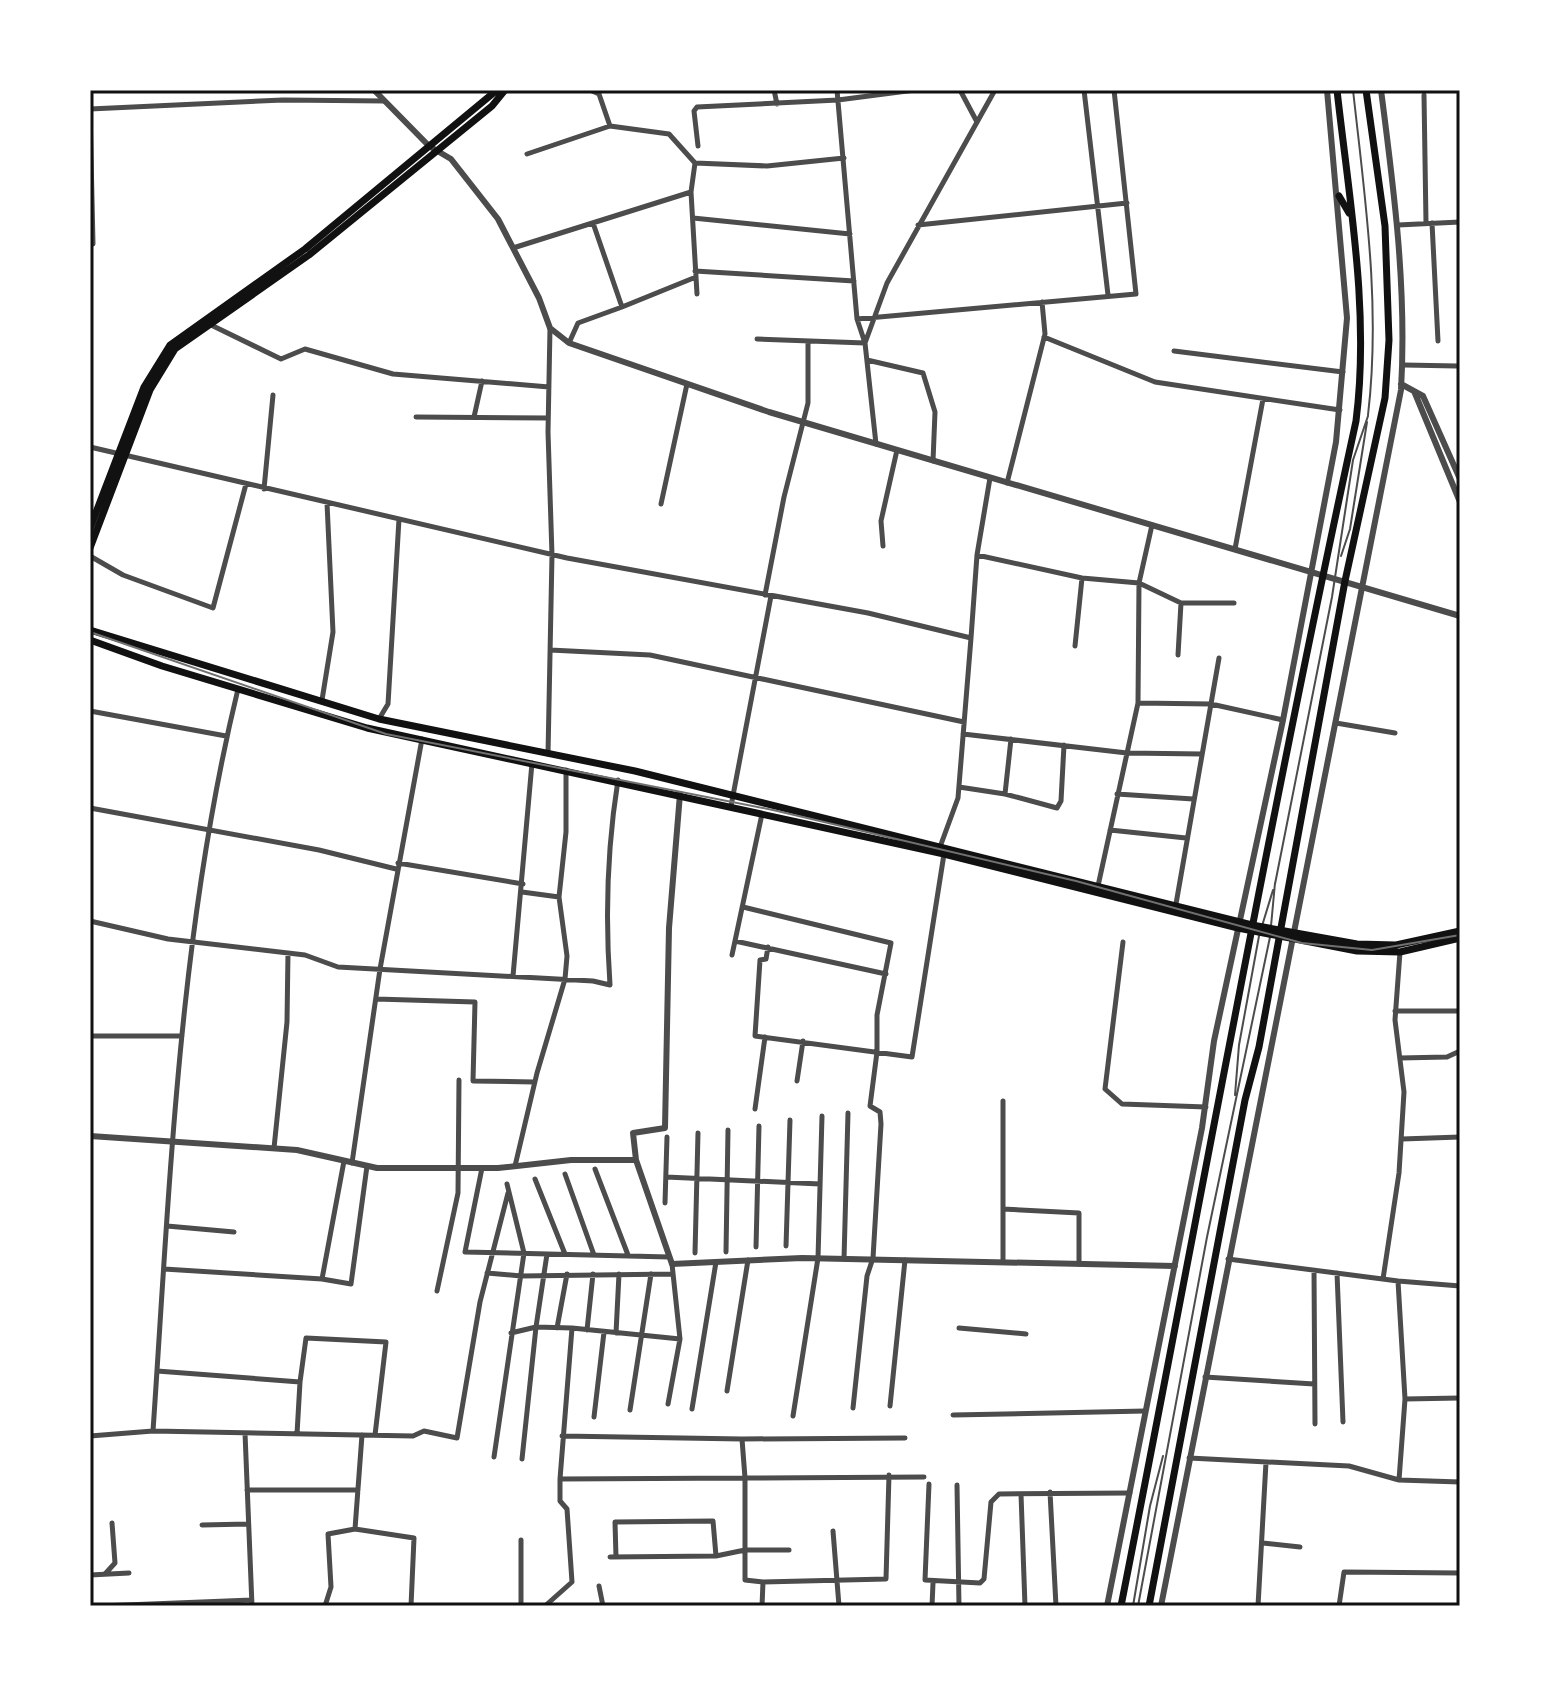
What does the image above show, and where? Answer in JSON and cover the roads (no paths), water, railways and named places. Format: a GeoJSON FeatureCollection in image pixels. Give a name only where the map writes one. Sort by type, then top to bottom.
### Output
{"type":"FeatureCollection","features":[{"type":"Feature","properties":{"kind":"main road"},"geometry":{"type":"LineString","coordinates":[[90,548],[120,454],[160,369],[175,349],[309,255],[497,90]]}},
{"type":"Feature","properties":{"kind":"main road"},"geometry":{"type":"LineString","coordinates":[[90,528],[154,366],[170,345],[305,249],[432,147],[492,106],[505,90]]}},
{"type":"Feature","properties":{"kind":"main road"},"geometry":{"type":"LineString","coordinates":[[1121,1606],[1222,1096],[1251,928],[1362,377],[1352,218],[1337,90]]}},
{"type":"Feature","properties":{"kind":"main road"},"geometry":{"type":"LineString","coordinates":[[1149,1606],[1275,933],[1385,391],[1389,340],[1385,226],[1366,90]]}},
{"type":"Feature","properties":{"kind":"main road"},"geometry":{"type":"LineString","coordinates":[[1339,196],[1352,218]]}},
{"type":"Feature","properties":{"kind":"main road"},"geometry":{"type":"LineString","coordinates":[[90,630],[379,719],[548,756],[635,771],[1176,908]]}},
{"type":"Feature","properties":{"kind":"main road"},"geometry":{"type":"LineString","coordinates":[[90,640],[364,728],[942,850],[1098,886],[1251,928],[1357,951],[1400,952],[1460,938]]}},
{"type":"Feature","properties":{"kind":"main road"},"geometry":{"type":"LineString","coordinates":[[1294,937],[1396,945],[1460,931]]}},
{"type":"Feature","properties":{"kind":"street"},"geometry":{"type":"LineString","coordinates":[[374,90],[432,147],[451,159],[498,219],[550,328],[548,418],[552,555],[548,756]]}},
{"type":"Feature","properties":{"kind":"street"},"geometry":{"type":"LineString","coordinates":[[590,90],[600,92],[610,126]]}},
{"type":"Feature","properties":{"kind":"street"},"geometry":{"type":"LineString","coordinates":[[774,90],[777,104]]}},
{"type":"Feature","properties":{"kind":"street"},"geometry":{"type":"LineString","coordinates":[[837,90],[857,319],[865,343],[876,444]]}},
{"type":"Feature","properties":{"kind":"street"},"geometry":{"type":"LineString","coordinates":[[698,146],[695,108],[838,100],[915,90]]}},
{"type":"Feature","properties":{"kind":"street"},"geometry":{"type":"LineString","coordinates":[[960,90],[977,122]]}},
{"type":"Feature","properties":{"kind":"street"},"geometry":{"type":"LineString","coordinates":[[865,343],[887,283],[995,90]]}},
{"type":"Feature","properties":{"kind":"street"},"geometry":{"type":"LineString","coordinates":[[1084,90],[1108,295]]}},
{"type":"Feature","properties":{"kind":"street"},"geometry":{"type":"LineString","coordinates":[[857,319],[1136,294],[1114,90]]}},
{"type":"Feature","properties":{"kind":"street"},"geometry":{"type":"LineString","coordinates":[[1107,1606],[1206,1107],[1214,1041],[1283,720],[1340,410],[1347,318],[1339,196],[1327,90]]}},
{"type":"Feature","properties":{"kind":"street"},"geometry":{"type":"LineString","coordinates":[[1161,1606],[1404,364],[1398,225],[1381,90]]}},
{"type":"Feature","properties":{"kind":"street"},"geometry":{"type":"LineString","coordinates":[[1424,95],[1438,341]]}},
{"type":"Feature","properties":{"kind":"street"},"geometry":{"type":"LineString","coordinates":[[93,244],[90,110],[283,100],[386,101]]}},
{"type":"Feature","properties":{"kind":"street"},"geometry":{"type":"LineString","coordinates":[[527,154],[610,126],[669,134],[695,163],[767,166],[844,158]]}},
{"type":"Feature","properties":{"kind":"street"},"geometry":{"type":"LineString","coordinates":[[695,163],[691,192],[697,294]]}},
{"type":"Feature","properties":{"kind":"street"},"geometry":{"type":"LineString","coordinates":[[513,248],[691,192]]}},
{"type":"Feature","properties":{"kind":"street"},"geometry":{"type":"LineString","coordinates":[[918,225],[1127,203]]}},
{"type":"Feature","properties":{"kind":"street"},"geometry":{"type":"LineString","coordinates":[[693,218],[850,234]]}},
{"type":"Feature","properties":{"kind":"street"},"geometry":{"type":"LineString","coordinates":[[1398,225],[1460,222]]}},
{"type":"Feature","properties":{"kind":"street"},"geometry":{"type":"LineString","coordinates":[[593,223],[622,307]]}},
{"type":"Feature","properties":{"kind":"street"},"geometry":{"type":"LineString","coordinates":[[569,343],[578,323],[696,274],[854,281]]}},
{"type":"Feature","properties":{"kind":"street"},"geometry":{"type":"LineString","coordinates":[[1007,483],[1044,337],[1042,302]]}},
{"type":"Feature","properties":{"kind":"street"},"geometry":{"type":"LineString","coordinates":[[208,323],[281,359],[305,349],[393,374],[549,387]]}},
{"type":"Feature","properties":{"kind":"street"},"geometry":{"type":"LineString","coordinates":[[550,328],[569,343],[803,422],[1460,616]]}},
{"type":"Feature","properties":{"kind":"street"},"geometry":{"type":"LineString","coordinates":[[1044,337],[1155,382],[1340,410]]}},
{"type":"Feature","properties":{"kind":"street"},"geometry":{"type":"LineString","coordinates":[[757,339],[865,343]]}},
{"type":"Feature","properties":{"kind":"street"},"geometry":{"type":"LineString","coordinates":[[731,806],[784,497],[808,403],[808,341]]}},
{"type":"Feature","properties":{"kind":"street"},"geometry":{"type":"LineString","coordinates":[[1174,351],[1344,372]]}},
{"type":"Feature","properties":{"kind":"street"},"geometry":{"type":"LineString","coordinates":[[867,360],[923,373],[935,412],[933,461]]}},
{"type":"Feature","properties":{"kind":"street"},"geometry":{"type":"LineString","coordinates":[[1404,364],[1457,366]]}},
{"type":"Feature","properties":{"kind":"street"},"geometry":{"type":"LineString","coordinates":[[474,417],[482,381]]}},
{"type":"Feature","properties":{"kind":"street"},"geometry":{"type":"LineString","coordinates":[[661,504],[687,384]]}},
{"type":"Feature","properties":{"kind":"street"},"geometry":{"type":"LineString","coordinates":[[1385,391],[1401,384]]}},
{"type":"Feature","properties":{"kind":"street"},"geometry":{"type":"LineString","coordinates":[[1401,384],[1423,396],[1460,479]]}},
{"type":"Feature","properties":{"kind":"street"},"geometry":{"type":"LineString","coordinates":[[1414,391],[1460,502]]}},
{"type":"Feature","properties":{"kind":"street"},"geometry":{"type":"LineString","coordinates":[[264,489],[273,395]]}},
{"type":"Feature","properties":{"kind":"street"},"geometry":{"type":"LineString","coordinates":[[1235,549],[1263,399]]}},
{"type":"Feature","properties":{"kind":"street"},"geometry":{"type":"LineString","coordinates":[[416,417],[548,418]]}},
{"type":"Feature","properties":{"kind":"street"},"geometry":{"type":"LineString","coordinates":[[90,447],[552,555],[868,613],[971,638]]}},
{"type":"Feature","properties":{"kind":"street"},"geometry":{"type":"LineString","coordinates":[[883,546],[881,521],[897,450]]}},
{"type":"Feature","properties":{"kind":"street"},"geometry":{"type":"LineString","coordinates":[[768,947],[766,959],[760,960],[755,1036],[912,1057],[942,850],[959,787],[977,555],[990,478]]}},
{"type":"Feature","properties":{"kind":"street"},"geometry":{"type":"LineString","coordinates":[[90,556],[123,575],[213,608],[246,484]]}},
{"type":"Feature","properties":{"kind":"street"},"geometry":{"type":"LineString","coordinates":[[322,700],[333,632],[327,503]]}},
{"type":"Feature","properties":{"kind":"street"},"geometry":{"type":"LineString","coordinates":[[379,719],[388,704],[399,519]]}},
{"type":"Feature","properties":{"kind":"street"},"geometry":{"type":"LineString","coordinates":[[1098,886],[1138,703],[1139,583],[1152,525]]}},
{"type":"Feature","properties":{"kind":"street"},"geometry":{"type":"LineString","coordinates":[[977,555],[1082,578],[1139,583],[1181,603],[1234,603]]}},
{"type":"Feature","properties":{"kind":"street"},"geometry":{"type":"LineString","coordinates":[[1075,646],[1082,578]]}},
{"type":"Feature","properties":{"kind":"street"},"geometry":{"type":"LineString","coordinates":[[1178,655],[1181,603]]}},
{"type":"Feature","properties":{"kind":"street"},"geometry":{"type":"LineString","coordinates":[[550,650],[650,655],[964,722]]}},
{"type":"Feature","properties":{"kind":"street"},"geometry":{"type":"LineString","coordinates":[[1176,908],[1219,658]]}},
{"type":"Feature","properties":{"kind":"street"},"geometry":{"type":"LineString","coordinates":[[153,1431],[190,941],[208,830],[238,689]]}},
{"type":"Feature","properties":{"kind":"street"},"geometry":{"type":"LineString","coordinates":[[1138,703],[1211,704],[1283,720]]}},
{"type":"Feature","properties":{"kind":"street"},"geometry":{"type":"LineString","coordinates":[[90,711],[226,736]]}},
{"type":"Feature","properties":{"kind":"street"},"geometry":{"type":"LineString","coordinates":[[1336,723],[1395,733]]}},
{"type":"Feature","properties":{"kind":"street"},"geometry":{"type":"LineString","coordinates":[[963,734],[1127,753],[1202,754]]}},
{"type":"Feature","properties":{"kind":"street"},"geometry":{"type":"LineString","coordinates":[[322,1279],[348,1162],[397,866],[422,739]]}},
{"type":"Feature","properties":{"kind":"street"},"geometry":{"type":"LineString","coordinates":[[1005,794],[1011,739]]}},
{"type":"Feature","properties":{"kind":"street"},"geometry":{"type":"LineString","coordinates":[[959,787],[1005,794],[1051,807],[1060,805],[1064,745]]}},
{"type":"Feature","properties":{"kind":"street"},"geometry":{"type":"LineString","coordinates":[[513,976],[532,762]]}},
{"type":"Feature","properties":{"kind":"street"},"geometry":{"type":"LineString","coordinates":[[515,1166],[534,1082],[565,979],[567,956],[559,897],[566,832],[566,769]]}},
{"type":"Feature","properties":{"kind":"street"},"geometry":{"type":"LineString","coordinates":[[90,921],[190,941],[288,953],[338,967],[565,979],[610,985],[607,882],[618,780]]}},
{"type":"Feature","properties":{"kind":"street"},"geometry":{"type":"LineString","coordinates":[[668,1404],[680,1339],[673,1274],[636,1160],[633,1133],[665,1128],[669,928],[680,794]]}},
{"type":"Feature","properties":{"kind":"street"},"geometry":{"type":"LineString","coordinates":[[1117,794],[1193,799]]}},
{"type":"Feature","properties":{"kind":"street"},"geometry":{"type":"LineString","coordinates":[[90,808],[397,866],[523,884]]}},
{"type":"Feature","properties":{"kind":"street"},"geometry":{"type":"LineString","coordinates":[[732,955],[762,813]]}},
{"type":"Feature","properties":{"kind":"street"},"geometry":{"type":"LineString","coordinates":[[1110,830],[1186,838]]}},
{"type":"Feature","properties":{"kind":"street"},"geometry":{"type":"LineString","coordinates":[[522,892],[559,897]]}},
{"type":"Feature","properties":{"kind":"street"},"geometry":{"type":"LineString","coordinates":[[743,907],[891,943],[877,1015],[877,1052],[870,1106],[880,1112],[881,1124],[873,1258],[867,1276],[853,1408]]}},
{"type":"Feature","properties":{"kind":"street"},"geometry":{"type":"LineString","coordinates":[[735,941],[886,974]]}},
{"type":"Feature","properties":{"kind":"street"},"geometry":{"type":"LineString","coordinates":[[1123,942],[1105,1089],[1122,1104],[1206,1107]]}},
{"type":"Feature","properties":{"kind":"street"},"geometry":{"type":"LineString","coordinates":[[1383,1279],[1402,1139],[1404,1092],[1395,1011],[1400,952]]}},
{"type":"Feature","properties":{"kind":"street"},"geometry":{"type":"LineString","coordinates":[[274,1148],[287,1022],[288,953]]}},
{"type":"Feature","properties":{"kind":"street"},"geometry":{"type":"LineString","coordinates":[[376,999],[475,1002],[473,1081],[534,1082]]}},
{"type":"Feature","properties":{"kind":"street"},"geometry":{"type":"LineString","coordinates":[[1395,1011],[1460,1011]]}},
{"type":"Feature","properties":{"kind":"street"},"geometry":{"type":"LineString","coordinates":[[90,1036],[182,1036]]}},
{"type":"Feature","properties":{"kind":"street"},"geometry":{"type":"LineString","coordinates":[[755,1109],[765,1037]]}},
{"type":"Feature","properties":{"kind":"street"},"geometry":{"type":"LineString","coordinates":[[797,1081],[803,1041]]}},
{"type":"Feature","properties":{"kind":"street"},"geometry":{"type":"LineString","coordinates":[[1400,1058],[1447,1057],[1460,1051]]}},
{"type":"Feature","properties":{"kind":"street"},"geometry":{"type":"LineString","coordinates":[[437,1291],[460,1168],[459,1080]]}},
{"type":"Feature","properties":{"kind":"street"},"geometry":{"type":"LineString","coordinates":[[1003,1101],[1003,1262]]}},
{"type":"Feature","properties":{"kind":"street"},"geometry":{"type":"LineString","coordinates":[[844,1259],[848,1113]]}},
{"type":"Feature","properties":{"kind":"street"},"geometry":{"type":"LineString","coordinates":[[793,1416],[818,1258],[822,1116]]}},
{"type":"Feature","properties":{"kind":"street"},"geometry":{"type":"LineString","coordinates":[[786,1246],[790,1120]]}},
{"type":"Feature","properties":{"kind":"street"},"geometry":{"type":"LineString","coordinates":[[756,1247],[759,1126]]}},
{"type":"Feature","properties":{"kind":"street"},"geometry":{"type":"LineString","coordinates":[[726,1252],[728,1130]]}},
{"type":"Feature","properties":{"kind":"street"},"geometry":{"type":"LineString","coordinates":[[695,1253],[698,1133]]}},
{"type":"Feature","properties":{"kind":"street"},"geometry":{"type":"LineString","coordinates":[[90,1136],[274,1148],[367,1166],[482,1168],[571,1160],[636,1160]]}},
{"type":"Feature","properties":{"kind":"street"},"geometry":{"type":"LineString","coordinates":[[665,1203],[667,1137]]}},
{"type":"Feature","properties":{"kind":"street"},"geometry":{"type":"LineString","coordinates":[[1402,1139],[1460,1137]]}},
{"type":"Feature","properties":{"kind":"street"},"geometry":{"type":"LineString","coordinates":[[164,1269],[322,1279],[351,1284],[367,1166]]}},
{"type":"Feature","properties":{"kind":"street"},"geometry":{"type":"LineString","coordinates":[[482,1168],[465,1252],[628,1255],[716,1262],[873,1258],[1175,1266]]}},
{"type":"Feature","properties":{"kind":"street"},"geometry":{"type":"LineString","coordinates":[[595,1169],[628,1255]]}},
{"type":"Feature","properties":{"kind":"street"},"geometry":{"type":"LineString","coordinates":[[565,1174],[594,1255]]}},
{"type":"Feature","properties":{"kind":"street"},"geometry":{"type":"LineString","coordinates":[[666,1177],[820,1184]]}},
{"type":"Feature","properties":{"kind":"street"},"geometry":{"type":"LineString","coordinates":[[535,1179],[565,1254]]}},
{"type":"Feature","properties":{"kind":"street"},"geometry":{"type":"LineString","coordinates":[[494,1457],[524,1253],[507,1184]]}},
{"type":"Feature","properties":{"kind":"street"},"geometry":{"type":"LineString","coordinates":[[90,1436],[153,1431],[413,1436],[424,1431],[457,1438],[487,1273],[508,1193]]}},
{"type":"Feature","properties":{"kind":"street"},"geometry":{"type":"LineString","coordinates":[[1003,1209],[1079,1213],[1079,1264]]}},
{"type":"Feature","properties":{"kind":"street"},"geometry":{"type":"LineString","coordinates":[[167,1226],[234,1232]]}},
{"type":"Feature","properties":{"kind":"street"},"geometry":{"type":"LineString","coordinates":[[522,1459],[547,1254]]}},
{"type":"Feature","properties":{"kind":"street"},"geometry":{"type":"LineString","coordinates":[[1228,1259],[1460,1286]]}},
{"type":"Feature","properties":{"kind":"street"},"geometry":{"type":"LineString","coordinates":[[727,1391],[748,1260]]}},
{"type":"Feature","properties":{"kind":"street"},"geometry":{"type":"LineString","coordinates":[[890,1406],[905,1260]]}},
{"type":"Feature","properties":{"kind":"street"},"geometry":{"type":"LineString","coordinates":[[692,1409],[716,1262]]}},
{"type":"Feature","properties":{"kind":"street"},"geometry":{"type":"LineString","coordinates":[[1314,1271],[1315,1424]]}},
{"type":"Feature","properties":{"kind":"street"},"geometry":{"type":"LineString","coordinates":[[487,1273],[521,1276],[673,1274]]}},
{"type":"Feature","properties":{"kind":"street"},"geometry":{"type":"LineString","coordinates":[[1337,1273],[1343,1422]]}},
{"type":"Feature","properties":{"kind":"street"},"geometry":{"type":"LineString","coordinates":[[557,1328],[567,1274]]}},
{"type":"Feature","properties":{"kind":"street"},"geometry":{"type":"LineString","coordinates":[[587,1330],[593,1274]]}},
{"type":"Feature","properties":{"kind":"street"},"geometry":{"type":"LineString","coordinates":[[616,1333],[619,1274]]}},
{"type":"Feature","properties":{"kind":"street"},"geometry":{"type":"LineString","coordinates":[[630,1410],[639,1335],[651,1274]]}},
{"type":"Feature","properties":{"kind":"street"},"geometry":{"type":"LineString","coordinates":[[1398,1281],[1405,1399],[1399,1480]]}},
{"type":"Feature","properties":{"kind":"street"},"geometry":{"type":"LineString","coordinates":[[511,1333],[536,1327],[572,1328],[680,1339]]}},
{"type":"Feature","properties":{"kind":"street"},"geometry":{"type":"LineString","coordinates":[[545,1606],[572,1582],[567,1509],[560,1501],[560,1479],[572,1328]]}},
{"type":"Feature","properties":{"kind":"street"},"geometry":{"type":"LineString","coordinates":[[959,1328],[1026,1334]]}},
{"type":"Feature","properties":{"kind":"street"},"geometry":{"type":"LineString","coordinates":[[594,1417],[604,1332]]}},
{"type":"Feature","properties":{"kind":"street"},"geometry":{"type":"LineString","coordinates":[[297,1434],[306,1338],[386,1342],[375,1435]]}},
{"type":"Feature","properties":{"kind":"street"},"geometry":{"type":"LineString","coordinates":[[157,1371],[300,1382]]}},
{"type":"Feature","properties":{"kind":"street"},"geometry":{"type":"LineString","coordinates":[[1205,1377],[1314,1384]]}},
{"type":"Feature","properties":{"kind":"street"},"geometry":{"type":"LineString","coordinates":[[1405,1399],[1460,1398]]}},
{"type":"Feature","properties":{"kind":"street"},"geometry":{"type":"LineString","coordinates":[[953,1415],[1145,1411]]}},
{"type":"Feature","properties":{"kind":"street"},"geometry":{"type":"LineString","coordinates":[[100,1606],[252,1603],[245,1433]]}},
{"type":"Feature","properties":{"kind":"street"},"geometry":{"type":"LineString","coordinates":[[355,1529],[362,1435]]}},
{"type":"Feature","properties":{"kind":"street"},"geometry":{"type":"LineString","coordinates":[[562,1436],[905,1438]]}},
{"type":"Feature","properties":{"kind":"street"},"geometry":{"type":"LineString","coordinates":[[742,1439],[745,1580],[886,1579],[889,1475]]}},
{"type":"Feature","properties":{"kind":"street"},"geometry":{"type":"LineString","coordinates":[[1189,1458],[1349,1466],[1399,1480],[1460,1482]]}},
{"type":"Feature","properties":{"kind":"street"},"geometry":{"type":"LineString","coordinates":[[1258,1606],[1266,1462]]}},
{"type":"Feature","properties":{"kind":"street"},"geometry":{"type":"LineString","coordinates":[[560,1479],[924,1477]]}},
{"type":"Feature","properties":{"kind":"street"},"geometry":{"type":"LineString","coordinates":[[929,1484],[925,1580],[933,1583],[980,1583],[987,1575],[991,1502],[999,1494],[1130,1493]]}},
{"type":"Feature","properties":{"kind":"street"},"geometry":{"type":"LineString","coordinates":[[957,1485],[959,1606]]}},
{"type":"Feature","properties":{"kind":"street"},"geometry":{"type":"LineString","coordinates":[[247,1490],[358,1490]]}},
{"type":"Feature","properties":{"kind":"street"},"geometry":{"type":"LineString","coordinates":[[1050,1492],[1056,1606]]}},
{"type":"Feature","properties":{"kind":"street"},"geometry":{"type":"LineString","coordinates":[[1021,1494],[1025,1606]]}},
{"type":"Feature","properties":{"kind":"street"},"geometry":{"type":"LineString","coordinates":[[716,1556],[713,1521],[615,1522],[613,1557],[716,1556],[745,1550],[789,1550]]}},
{"type":"Feature","properties":{"kind":"street"},"geometry":{"type":"LineString","coordinates":[[105,1574],[115,1563],[112,1523]]}},
{"type":"Feature","properties":{"kind":"street"},"geometry":{"type":"LineString","coordinates":[[202,1525],[248,1524]]}},
{"type":"Feature","properties":{"kind":"street"},"geometry":{"type":"LineString","coordinates":[[325,1606],[331,1587],[328,1534],[355,1529],[414,1538],[411,1606]]}},
{"type":"Feature","properties":{"kind":"street"},"geometry":{"type":"LineString","coordinates":[[833,1531],[839,1606]]}},
{"type":"Feature","properties":{"kind":"street"},"geometry":{"type":"LineString","coordinates":[[521,1540],[521,1606]]}},
{"type":"Feature","properties":{"kind":"street"},"geometry":{"type":"LineString","coordinates":[[1263,1543],[1300,1547]]}},
{"type":"Feature","properties":{"kind":"street"},"geometry":{"type":"LineString","coordinates":[[1339,1606],[1344,1572],[1460,1573]]}},
{"type":"Feature","properties":{"kind":"street"},"geometry":{"type":"LineString","coordinates":[[90,1575],[129,1573]]}},
{"type":"Feature","properties":{"kind":"street"},"geometry":{"type":"LineString","coordinates":[[762,1606],[763,1582]]}},
{"type":"Feature","properties":{"kind":"street"},"geometry":{"type":"LineString","coordinates":[[932,1606],[933,1583]]}},
{"type":"Feature","properties":{"kind":"street"},"geometry":{"type":"LineString","coordinates":[[599,1586],[603,1606]]}},
{"type":"Feature","properties":{"kind":"lane"},"geometry":{"type":"LineString","coordinates":[[1339,562],[1350,529],[1368,416],[1375,341],[1374,282],[1353,90]]}},
{"type":"Feature","properties":{"kind":"lane"},"geometry":{"type":"LineString","coordinates":[[1234,1101],[1239,1045],[1257,949],[1275,883],[1336,578],[1341,524],[1353,460],[1368,416]]}},
{"type":"Feature","properties":{"kind":"lane"},"geometry":{"type":"LineString","coordinates":[[1138,1606],[1234,1101],[1249,1048],[1267,952],[1275,933],[1275,883]]}},
{"type":"Feature","properties":{"kind":"lane"},"geometry":{"type":"LineString","coordinates":[[1133,1606],[1150,1506],[1166,1447]]}},
{"type":"Feature","properties":{"kind":"railway"},"geometry":{"type":"LineString","coordinates":[[90,632],[386,734],[773,810],[1076,881],[1302,943],[1372,950],[1460,935]]}}]}
